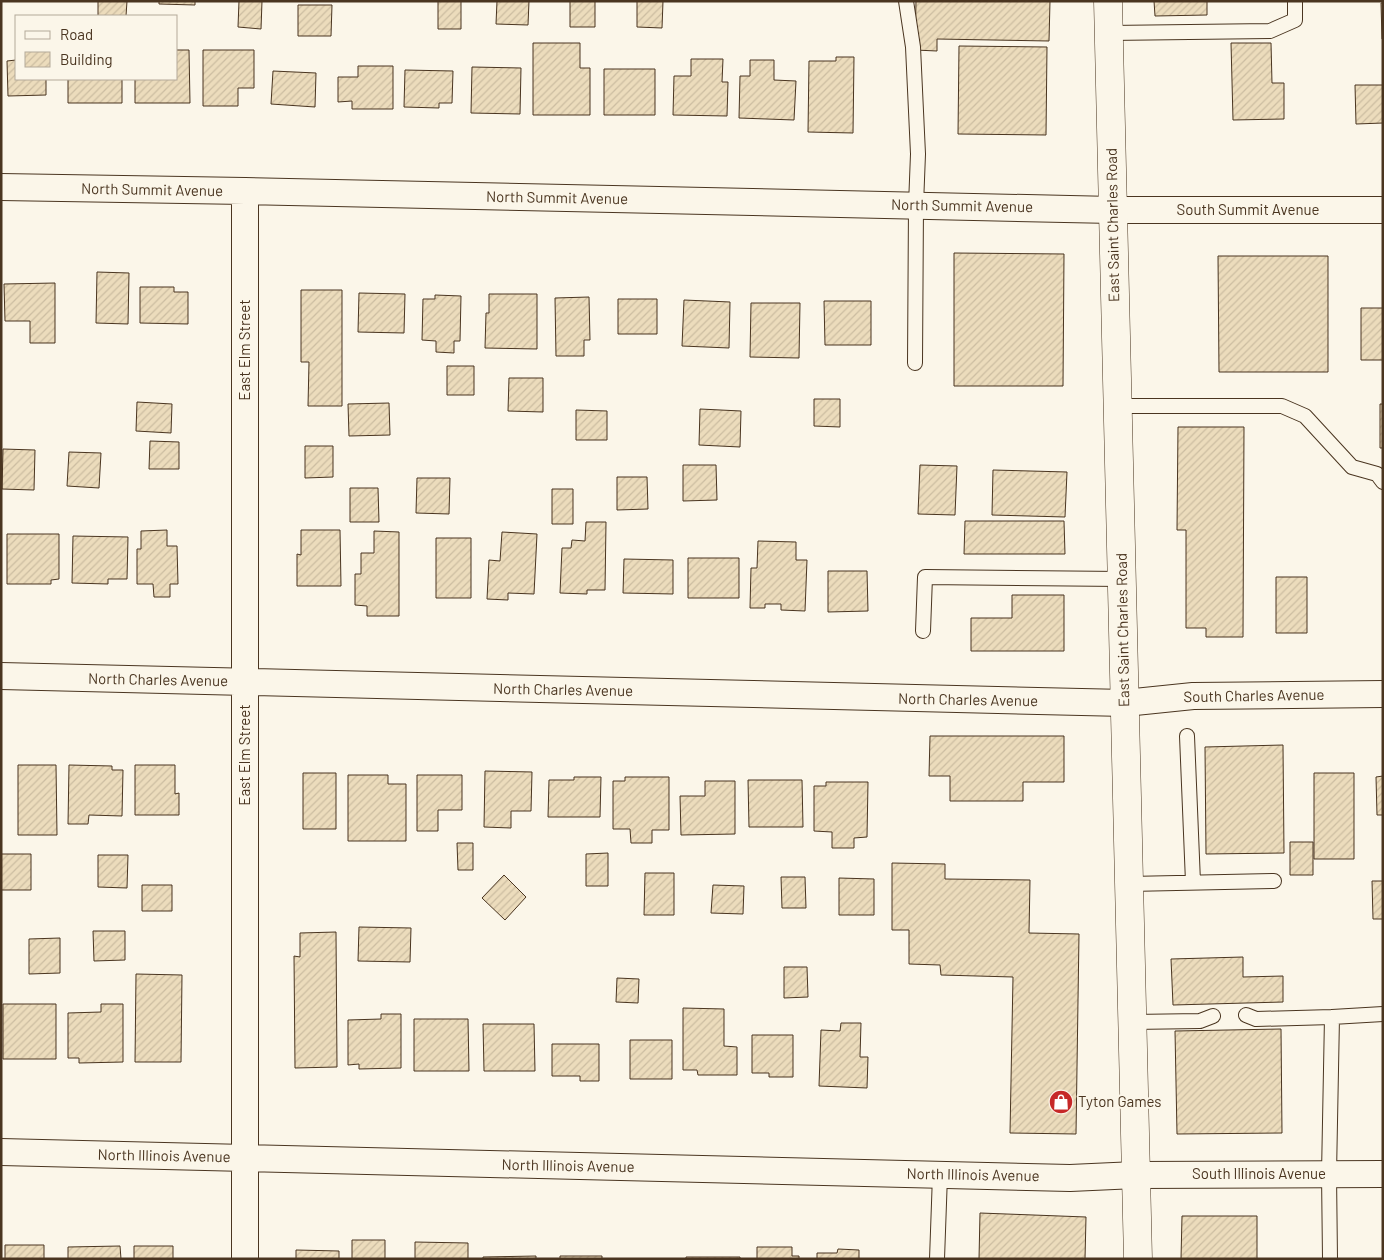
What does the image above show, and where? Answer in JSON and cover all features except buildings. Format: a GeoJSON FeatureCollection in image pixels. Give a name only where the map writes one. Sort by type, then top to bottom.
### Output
{"type":"FeatureCollection","features":[{"type":"Feature","properties":{"kind":"main road","name":"East Saint Charles Road"},"geometry":{"type":"LineString","coordinates":[[1108,1],[1138,1259]]}},
{"type":"Feature","properties":{"kind":"street","name":"North Summit Avenue"},"geometry":{"type":"LineString","coordinates":[[1,187],[1113,210]]}},
{"type":"Feature","properties":{"kind":"street","name":"East Elm Street"},"geometry":{"type":"LineString","coordinates":[[245,191],[245,1259]]}},
{"type":"Feature","properties":{"kind":"street","name":"South Summit Avenue"},"geometry":{"type":"LineString","coordinates":[[1113,210],[1383,210]]}},
{"type":"Feature","properties":{"kind":"street","name":"North Charles Avenue"},"geometry":{"type":"LineString","coordinates":[[1,676],[1125,703]]}},
{"type":"Feature","properties":{"kind":"street","name":"South Charles Avenue"},"geometry":{"type":"LineString","coordinates":[[1125,703],[1193,696],[1383,694]]}},
{"type":"Feature","properties":{"kind":"street","name":"North Illinois Avenue"},"geometry":{"type":"LineString","coordinates":[[1,1152],[1070,1178],[1136,1175]]}},
{"type":"Feature","properties":{"kind":"street","name":"South Illinois Avenue"},"geometry":{"type":"LineString","coordinates":[[1136,1175],[1383,1174]]}},
{"type":"Feature","properties":{"kind":"lane"},"geometry":{"type":"LineString","coordinates":[[906,1],[912,46],[918,154],[915,363]]}},
{"type":"Feature","properties":{"kind":"lane"},"geometry":{"type":"LineString","coordinates":[[1109,33],[1270,31],[1295,20],[1294,1]]}},
{"type":"Feature","properties":{"kind":"lane"},"geometry":{"type":"LineString","coordinates":[[1118,406],[1282,406],[1304,416],[1352,467],[1378,474],[1383,482]]}},
{"type":"Feature","properties":{"kind":"lane"},"geometry":{"type":"LineString","coordinates":[[923,631],[925,578],[1122,579]]}},
{"type":"Feature","properties":{"kind":"lane"},"geometry":{"type":"LineString","coordinates":[[1186,736],[1193,882]]}},
{"type":"Feature","properties":{"kind":"lane"},"geometry":{"type":"LineString","coordinates":[[1129,884],[1274,881]]}},
{"type":"Feature","properties":{"kind":"lane"},"geometry":{"type":"LineString","coordinates":[[1249,1019],[1383,1014]]}},
{"type":"Feature","properties":{"kind":"lane"},"geometry":{"type":"LineString","coordinates":[[1330,1259],[1329,1174],[1332,1017]]}},
{"type":"Feature","properties":{"kind":"lane"},"geometry":{"type":"LineString","coordinates":[[1132,1022],[1209,1021]]}},
{"type":"Feature","properties":{"kind":"lane"},"geometry":{"type":"LineString","coordinates":[[937,1259],[940,1175]]}},
{"type":"Feature","properties":{"kind":"place","name":"Tyton Games"},"geometry":{"type":"Point","coordinates":[1061,1102]}}]}
